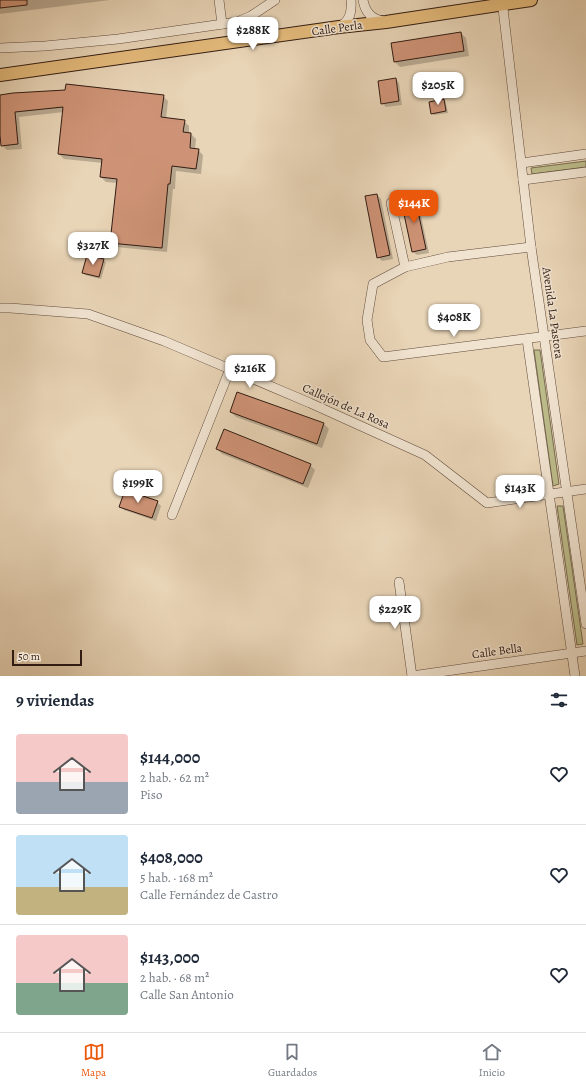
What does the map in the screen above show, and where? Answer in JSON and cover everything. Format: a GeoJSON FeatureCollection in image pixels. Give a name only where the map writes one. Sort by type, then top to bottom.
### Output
{"type":"FeatureCollection","features":[{"type":"Feature","properties":{"kind":"main road","name":"Calle Perla"},"geometry":{"type":"LineString","coordinates":[[0,75],[339,27],[386,22],[502,2],[531,0]]}},
{"type":"Feature","properties":{"kind":"street"},"geometry":{"type":"LineString","coordinates":[[218,0],[222,24]]}},
{"type":"Feature","properties":{"kind":"street"},"geometry":{"type":"LineString","coordinates":[[0,48],[45,46],[118,39],[237,22],[250,16],[275,0]]}},
{"type":"Feature","properties":{"kind":"street"},"geometry":{"type":"LineString","coordinates":[[339,27],[350,17],[352,7],[351,0]]}},
{"type":"Feature","properties":{"kind":"street"},"geometry":{"type":"LineString","coordinates":[[363,0],[366,11],[369,15],[374,19],[386,22]]}},
{"type":"Feature","properties":{"kind":"street","name":"Avenida La Pastora"},"geometry":{"type":"LineString","coordinates":[[502,2],[531,247],[586,624]]}},
{"type":"Feature","properties":{"kind":"street"},"geometry":{"type":"LineString","coordinates":[[522,163],[586,154]]}},
{"type":"Feature","properties":{"kind":"street"},"geometry":{"type":"LineString","coordinates":[[523,180],[586,172]]}},
{"type":"Feature","properties":{"kind":"street"},"geometry":{"type":"LineString","coordinates":[[391,203],[405,267]]}},
{"type":"Feature","properties":{"kind":"street"},"geometry":{"type":"LineString","coordinates":[[531,247],[448,257],[405,267],[372,284],[367,320],[370,340],[383,357],[586,331]]}},
{"type":"Feature","properties":{"kind":"street","name":"Callejón de La Rosa"},"geometry":{"type":"LineString","coordinates":[[0,308],[88,314],[164,341],[310,402],[424,455],[487,503],[549,494]]}},
{"type":"Feature","properties":{"kind":"street"},"geometry":{"type":"LineString","coordinates":[[527,339],[575,676]]}},
{"type":"Feature","properties":{"kind":"street"},"geometry":{"type":"LineString","coordinates":[[172,515],[230,369]]}},
{"type":"Feature","properties":{"kind":"street"},"geometry":{"type":"LineString","coordinates":[[549,494],[586,489]]}},
{"type":"Feature","properties":{"kind":"street"},"geometry":{"type":"LineString","coordinates":[[400,582],[412,676]]}},
{"type":"Feature","properties":{"kind":"street","name":"Calle Bella"},"geometry":{"type":"LineString","coordinates":[[412,676],[586,651]]}},
{"type":"Feature","properties":{"kind":"shaded area"},"geometry":{"type":"Polygon","coordinates":[[[586,161],[586,167],[532,174],[531,168],[586,161]]]}},
{"type":"Feature","properties":{"kind":"shaded area"},"geometry":{"type":"Polygon","coordinates":[[[534,350],[540,350],[559,484],[553,486],[534,350]]]}},
{"type":"Feature","properties":{"kind":"shaded area"},"geometry":{"type":"Polygon","coordinates":[[[557,506],[563,506],[583,644],[577,645],[557,506]]]}},
{"type":"Feature","properties":{"kind":"building"},"geometry":{"type":"Polygon","coordinates":[[[0,0],[27,0],[27,5],[0,8],[0,0]]]}},
{"type":"Feature","properties":{"kind":"building"},"geometry":{"type":"Polygon","coordinates":[[[461,32],[464,51],[394,62],[391,43],[461,32]]]}},
{"type":"Feature","properties":{"kind":"building"},"geometry":{"type":"Polygon","coordinates":[[[396,78],[399,101],[381,104],[378,81],[396,78]]]}},
{"type":"Feature","properties":{"kind":"building"},"geometry":{"type":"Polygon","coordinates":[[[66,84],[164,95],[161,117],[185,120],[183,132],[191,133],[190,148],[199,149],[196,169],[172,166],[170,184],[168,184],[162,248],[110,243],[117,179],[100,177],[102,159],[58,154],[63,107],[15,112],[18,144],[1,146],[0,95],[65,90],[66,84]]]}},
{"type":"Feature","properties":{"kind":"building"},"geometry":{"type":"Polygon","coordinates":[[[444,99],[446,111],[431,114],[429,102],[444,99]]]}},
{"type":"Feature","properties":{"kind":"building"},"geometry":{"type":"Polygon","coordinates":[[[377,194],[390,255],[377,258],[365,196],[377,194]]]}},
{"type":"Feature","properties":{"kind":"building"},"geometry":{"type":"Polygon","coordinates":[[[415,197],[426,249],[412,252],[401,200],[415,197]]]}},
{"type":"Feature","properties":{"kind":"building"},"geometry":{"type":"Polygon","coordinates":[[[87,255],[104,259],[99,277],[82,273],[87,255]]]}},
{"type":"Feature","properties":{"kind":"building"},"geometry":{"type":"Polygon","coordinates":[[[237,392],[324,423],[317,444],[230,412],[237,392]]]}},
{"type":"Feature","properties":{"kind":"building"},"geometry":{"type":"Polygon","coordinates":[[[224,429],[311,464],[303,484],[216,449],[224,429]]]}},
{"type":"Feature","properties":{"kind":"building"},"geometry":{"type":"Polygon","coordinates":[[[125,490],[158,501],[152,518],[119,507],[125,490]]]}}]}
